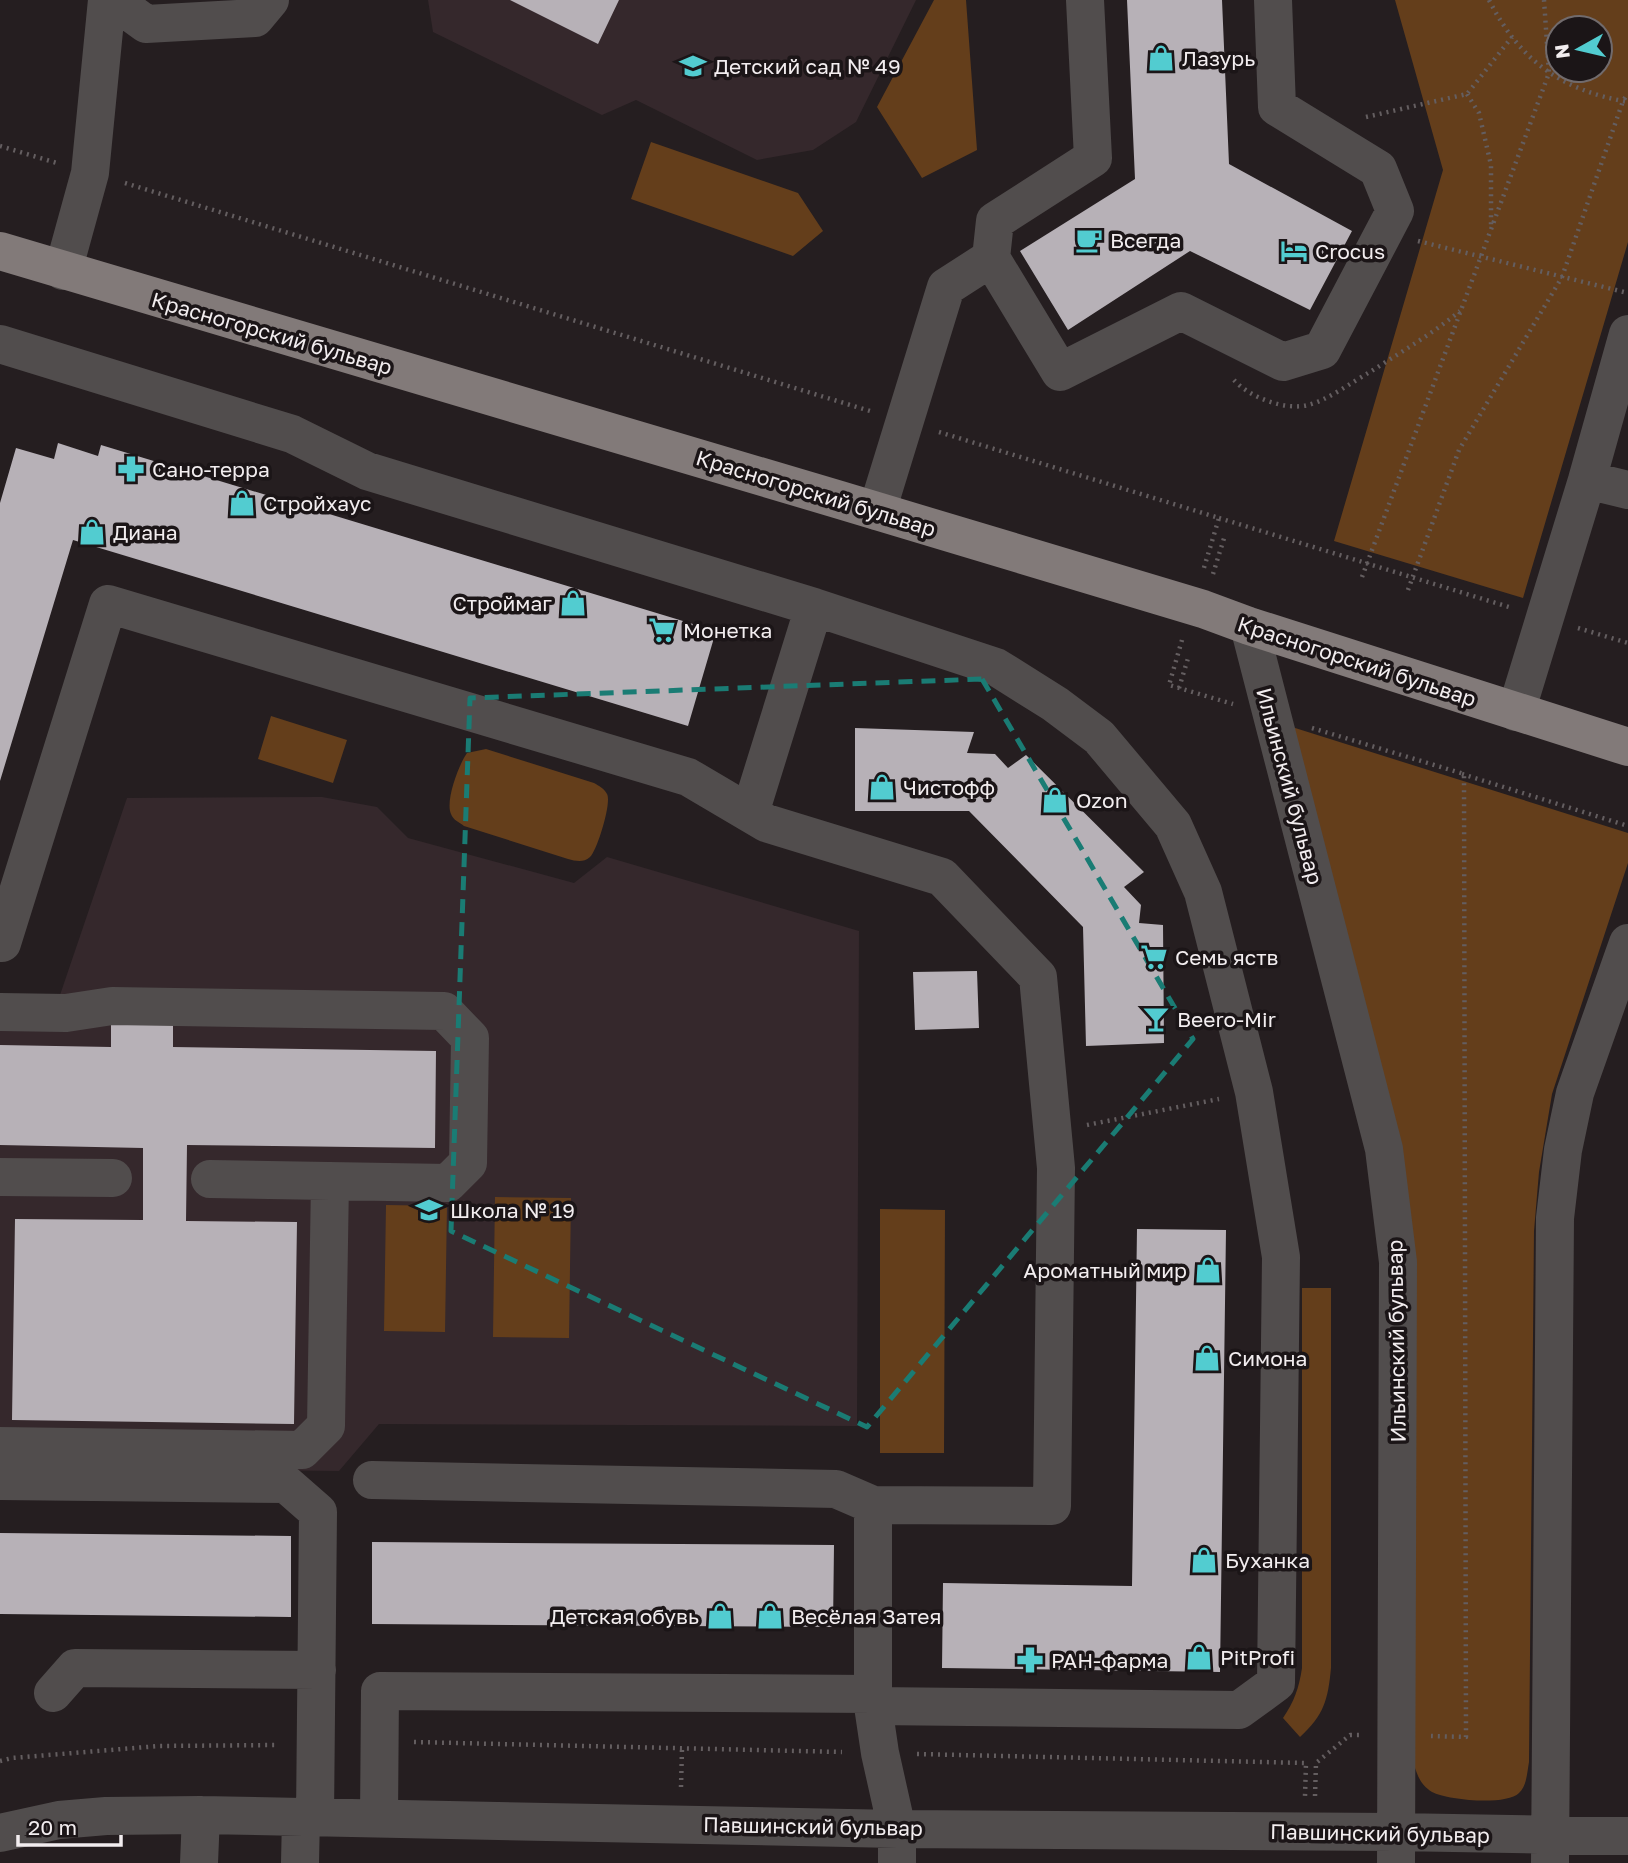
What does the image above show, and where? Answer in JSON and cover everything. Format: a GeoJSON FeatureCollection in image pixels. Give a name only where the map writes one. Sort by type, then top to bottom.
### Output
{"type":"FeatureCollection","features":[{"type":"Feature","properties":{"kind":"main road","name":"Красногорский бульвар"},"geometry":{"type":"LineString","coordinates":[[0,251],[877,511],[1202,591],[1249,626],[1628,747]]}},
{"type":"Feature","properties":{"kind":"street"},"geometry":{"type":"LineString","coordinates":[[64,271],[90,173],[107,0]]}},
{"type":"Feature","properties":{"kind":"street"},"geometry":{"type":"LineString","coordinates":[[113,0],[146,24],[254,18],[270,0]]}},
{"type":"Feature","properties":{"kind":"street"},"geometry":{"type":"LineString","coordinates":[[1085,0],[1093,159],[995,221],[991,258],[1060,372],[1181,311],[1283,362],[1322,350],[1395,211],[1378,169],[1278,107],[1273,0]]}},
{"type":"Feature","properties":{"kind":"street"},"geometry":{"type":"LineString","coordinates":[[877,511],[946,287],[991,258]]}},
{"type":"Feature","properties":{"kind":"street"},"geometry":{"type":"LineString","coordinates":[[1516,712],[1587,480],[1628,334]]}},
{"type":"Feature","properties":{"kind":"street"},"geometry":{"type":"LineString","coordinates":[[0,344],[292,433],[367,471],[814,607],[996,667],[1055,704],[1098,737],[1173,825],[1203,891],[1254,1092],[1281,1257],[1276,1683],[1239,1710],[380,1691],[379,1818]]}},
{"type":"Feature","properties":{"kind":"street"},"geometry":{"type":"LineString","coordinates":[[1587,480],[1628,490]]}},
{"type":"Feature","properties":{"kind":"street"},"geometry":{"type":"LineString","coordinates":[[0,943],[108,604],[688,777],[766,823],[942,877],[1038,977],[1056,1168],[1052,1506],[873,1505],[836,1489],[372,1480]]}},
{"type":"Feature","properties":{"kind":"street"},"geometry":{"type":"LineString","coordinates":[[750,813],[814,607]]}},
{"type":"Feature","properties":{"kind":"street","name":"Ильинский бульвар"},"geometry":{"type":"LineString","coordinates":[[1249,626],[1384,1149],[1398,1262],[1396,1848]]}},
{"type":"Feature","properties":{"kind":"street"},"geometry":{"type":"LineString","coordinates":[[1551,1849],[1555,1218],[1563,1150],[1576,1093],[1628,943]]}},
{"type":"Feature","properties":{"kind":"street"},"geometry":{"type":"LineString","coordinates":[[0,1012],[65,1013],[112,1006],[444,1011],[470,1038],[468,1163],[448,1183],[210,1179]]}},
{"type":"Feature","properties":{"kind":"street"},"geometry":{"type":"LineString","coordinates":[[0,1177],[113,1178]]}},
{"type":"Feature","properties":{"kind":"street"},"geometry":{"type":"LineString","coordinates":[[0,1446],[302,1450],[326,1426],[330,1181]]}},
{"type":"Feature","properties":{"kind":"street"},"geometry":{"type":"LineString","coordinates":[[0,1481],[286,1484],[318,1512],[316,1745],[300,1863]]}},
{"type":"Feature","properties":{"kind":"street"},"geometry":{"type":"LineString","coordinates":[[873,1505],[872,1700],[897,1846]]}},
{"type":"Feature","properties":{"kind":"street"},"geometry":{"type":"LineString","coordinates":[[53,1693],[75,1668],[317,1670]]}},
{"type":"Feature","properties":{"kind":"street"},"geometry":{"type":"LineString","coordinates":[[199,1863],[201,1815]]}},
{"type":"Feature","properties":{"kind":"street","name":"Павшинский бульвар"},"geometry":{"type":"LineString","coordinates":[[0,1833],[59,1820],[106,1816],[201,1815],[379,1818],[897,1846],[1309,1832],[1396,1848],[1551,1849],[1628,1836]]}},
{"type":"Feature","properties":{"kind":"path"},"geometry":{"type":"LineString","coordinates":[[1489,0],[1501,23],[1520,48],[1544,69]]}},
{"type":"Feature","properties":{"kind":"path"},"geometry":{"type":"LineString","coordinates":[[1314,130],[1466,93],[1512,37]]}},
{"type":"Feature","properties":{"kind":"path"},"geometry":{"type":"LineString","coordinates":[[1362,577],[1545,84]]}},
{"type":"Feature","properties":{"kind":"path"},"geometry":{"type":"LineString","coordinates":[[1569,84],[1600,96],[1625,101]]}},
{"type":"Feature","properties":{"kind":"path"},"geometry":{"type":"LineString","coordinates":[[1466,93],[1479,113],[1491,165],[1491,231]]}},
{"type":"Feature","properties":{"kind":"path"},"geometry":{"type":"LineString","coordinates":[[1408,590],[1460,450],[1562,277],[1628,93]]}},
{"type":"Feature","properties":{"kind":"path"},"geometry":{"type":"LineString","coordinates":[[0,146],[1628,643]]}},
{"type":"Feature","properties":{"kind":"path"},"geometry":{"type":"LineString","coordinates":[[1383,233],[1628,293]]}},
{"type":"Feature","properties":{"kind":"path"},"geometry":{"type":"LineString","coordinates":[[1202,591],[1219,518]]}},
{"type":"Feature","properties":{"kind":"path"},"geometry":{"type":"LineString","coordinates":[[1225,535],[1202,591],[1170,685],[1237,705]]}},
{"type":"Feature","properties":{"kind":"path"},"geometry":{"type":"LineString","coordinates":[[1179,688],[1189,655]]}},
{"type":"Feature","properties":{"kind":"path"},"geometry":{"type":"LineString","coordinates":[[1309,727],[1628,825]]}},
{"type":"Feature","properties":{"kind":"path"},"geometry":{"type":"LineString","coordinates":[[1309,1832],[1316,1763],[1350,1735],[1466,1737],[1464,774]]}},
{"type":"Feature","properties":{"kind":"path"},"geometry":{"type":"LineString","coordinates":[[1052,1132],[1254,1092]]}},
{"type":"Feature","properties":{"kind":"path"},"geometry":{"type":"LineString","coordinates":[[380,1741],[1306,1763],[1309,1832]]}},
{"type":"Feature","properties":{"kind":"path"},"geometry":{"type":"LineString","coordinates":[[0,1761],[159,1746],[316,1745]]}},
{"type":"Feature","properties":{"kind":"path"},"geometry":{"type":"LineString","coordinates":[[681,1787],[682,1749]]}},
{"type":"Feature","properties":{"kind":"highlighted area"},"geometry":{"type":"Polygon","coordinates":[[[982,679],[1193,1039],[867,1427],[451,1231],[470,698],[982,679]]]}},
{"type":"Feature","properties":{"kind":"shaded area","name":"Детский сад № 49"},"geometry":{"type":"Polygon","coordinates":[[[428,0],[916,0],[856,122],[813,150],[757,160],[636,100],[602,115],[433,32],[428,0]]]}},
{"type":"Feature","properties":{"kind":"shaded area"},"geometry":{"type":"Polygon","coordinates":[[[934,0],[966,0],[977,150],[922,178],[877,107],[934,0]]]}},
{"type":"Feature","properties":{"kind":"shaded area"},"geometry":{"type":"Polygon","coordinates":[[[1395,0],[1628,0],[1628,242],[1523,598],[1334,541],[1443,170],[1395,0]]]}},
{"type":"Feature","properties":{"kind":"shaded area"},"geometry":{"type":"Polygon","coordinates":[[[651,142],[798,193],[823,231],[793,256],[631,199],[651,142]]]}},
{"type":"Feature","properties":{"kind":"shaded area"},"geometry":{"type":"Polygon","coordinates":[[[271,716],[347,740],[333,783],[258,759],[271,716]]]}},
{"type":"Feature","properties":{"kind":"shaded area"},"geometry":{"type":"Polygon","coordinates":[[[1292,727],[1628,833],[1628,863],[1552,1094],[1539,1172],[1534,1231],[1529,1762],[1524,1786],[1512,1797],[1490,1801],[1440,1795],[1425,1787],[1414,1765],[1411,1259],[1292,727]]]}},
{"type":"Feature","properties":{"kind":"shaded area"},"geometry":{"type":"Polygon","coordinates":[[[486,749],[594,783],[604,790],[608,799],[606,816],[590,857],[582,861],[568,859],[464,826],[453,818],[450,801],[460,765],[467,753],[486,749]]]}},
{"type":"Feature","properties":{"kind":"shaded area","name":"Школа № 19"},"geometry":{"type":"Polygon","coordinates":[[[322,797],[377,807],[408,838],[574,883],[607,857],[859,931],[857,1426],[379,1424],[339,1471],[0,1467],[0,995],[60,995],[127,798],[322,797]]]}},
{"type":"Feature","properties":{"kind":"shaded area"},"geometry":{"type":"Polygon","coordinates":[[[495,1197],[571,1198],[569,1338],[493,1337],[495,1197]]]}},
{"type":"Feature","properties":{"kind":"shaded area"},"geometry":{"type":"Polygon","coordinates":[[[386,1205],[447,1206],[445,1332],[384,1331],[386,1205]]]}},
{"type":"Feature","properties":{"kind":"shaded area"},"geometry":{"type":"Polygon","coordinates":[[[880,1209],[945,1210],[944,1453],[880,1453],[880,1209]]]}},
{"type":"Feature","properties":{"kind":"shaded area"},"geometry":{"type":"Polygon","coordinates":[[[1302,1288],[1331,1288],[1331,1668],[1320,1714],[1300,1737],[1283,1718],[1296,1694],[1302,1668],[1302,1288]]]}},
{"type":"Feature","properties":{"kind":"building"},"geometry":{"type":"Polygon","coordinates":[[[510,0],[619,0],[598,44],[510,0]]]}},
{"type":"Feature","properties":{"kind":"building"},"geometry":{"type":"Polygon","coordinates":[[[1127,0],[1222,0],[1229,164],[1352,231],[1310,310],[1190,251],[1068,330],[1020,251],[1135,179],[1127,0]]]}},
{"type":"Feature","properties":{"kind":"building"},"geometry":{"type":"Polygon","coordinates":[[[58,443],[98,456],[101,445],[716,631],[688,726],[73,540],[0,781],[0,503],[16,448],[54,459],[58,443]]]}},
{"type":"Feature","properties":{"kind":"building"},"geometry":{"type":"Polygon","coordinates":[[[855,728],[974,732],[967,753],[995,754],[1008,768],[1026,755],[1144,872],[1124,887],[1141,905],[1139,923],[1163,925],[1164,1043],[1086,1046],[1083,927],[969,811],[855,811],[855,728]]]}},
{"type":"Feature","properties":{"kind":"building"},"geometry":{"type":"Polygon","coordinates":[[[977,971],[979,1028],[915,1030],[913,972],[977,971]]]}},
{"type":"Feature","properties":{"kind":"building"},"geometry":{"type":"Polygon","coordinates":[[[111,1019],[173,1020],[173,1047],[436,1051],[435,1148],[187,1145],[186,1221],[297,1222],[294,1424],[12,1420],[15,1219],[143,1220],[143,1148],[0,1145],[0,1045],[111,1047],[111,1019]]]}},
{"type":"Feature","properties":{"kind":"building"},"geometry":{"type":"Polygon","coordinates":[[[1137,1229],[1226,1230],[1220,1672],[942,1668],[943,1583],[1132,1586],[1137,1229]]]}},
{"type":"Feature","properties":{"kind":"building"},"geometry":{"type":"Polygon","coordinates":[[[0,1533],[291,1536],[291,1617],[0,1614],[0,1533]]]}},
{"type":"Feature","properties":{"kind":"building"},"geometry":{"type":"Polygon","coordinates":[[[372,1542],[834,1545],[833,1627],[372,1624],[372,1542]]]}},
{"type":"Feature","properties":{"kind":"place","name":"Лазурь"},"geometry":{"type":"Point","coordinates":[1161,58]}},
{"type":"Feature","properties":{"kind":"place","name":"Детский сад № 49"},"geometry":{"type":"Point","coordinates":[693,66]}},
{"type":"Feature","properties":{"kind":"place","name":"Всегда"},"geometry":{"type":"Point","coordinates":[1089,240]}},
{"type":"Feature","properties":{"kind":"place","name":"Crocus"},"geometry":{"type":"Point","coordinates":[1294,251]}},
{"type":"Feature","properties":{"kind":"place","name":"Сано-терра"},"geometry":{"type":"Point","coordinates":[131,469]}},
{"type":"Feature","properties":{"kind":"place","name":"Стройхаус"},"geometry":{"type":"Point","coordinates":[242,503]}},
{"type":"Feature","properties":{"kind":"place","name":"Диана"},"geometry":{"type":"Point","coordinates":[92,532]}},
{"type":"Feature","properties":{"kind":"place","name":"Строймаг"},"geometry":{"type":"Point","coordinates":[573,603]}},
{"type":"Feature","properties":{"kind":"place","name":"Монетка"},"geometry":{"type":"Point","coordinates":[662,630]}},
{"type":"Feature","properties":{"kind":"place","name":"Чистофф"},"geometry":{"type":"Point","coordinates":[882,787]}},
{"type":"Feature","properties":{"kind":"place","name":"Ozon"},"geometry":{"type":"Point","coordinates":[1055,800]}},
{"type":"Feature","properties":{"kind":"place","name":"Семь яств"},"geometry":{"type":"Point","coordinates":[1154,957]}},
{"type":"Feature","properties":{"kind":"place","name":"Beero-Mir"},"geometry":{"type":"Point","coordinates":[1156,1019]}},
{"type":"Feature","properties":{"kind":"place","name":"Школа № 19"},"geometry":{"type":"Point","coordinates":[429,1210]}},
{"type":"Feature","properties":{"kind":"place","name":"Ароматный мир"},"geometry":{"type":"Point","coordinates":[1208,1270]}},
{"type":"Feature","properties":{"kind":"place","name":"Симона"},"geometry":{"type":"Point","coordinates":[1207,1358]}},
{"type":"Feature","properties":{"kind":"place","name":"Буханка"},"geometry":{"type":"Point","coordinates":[1204,1560]}},
{"type":"Feature","properties":{"kind":"place","name":"Детская обувь"},"geometry":{"type":"Point","coordinates":[720,1616]}},
{"type":"Feature","properties":{"kind":"place","name":"Весёлая Затея"},"geometry":{"type":"Point","coordinates":[770,1616]}},
{"type":"Feature","properties":{"kind":"place","name":"PitProfi"},"geometry":{"type":"Point","coordinates":[1199,1657]}},
{"type":"Feature","properties":{"kind":"place","name":"РАН-фарма"},"geometry":{"type":"Point","coordinates":[1030,1660]}}]}
